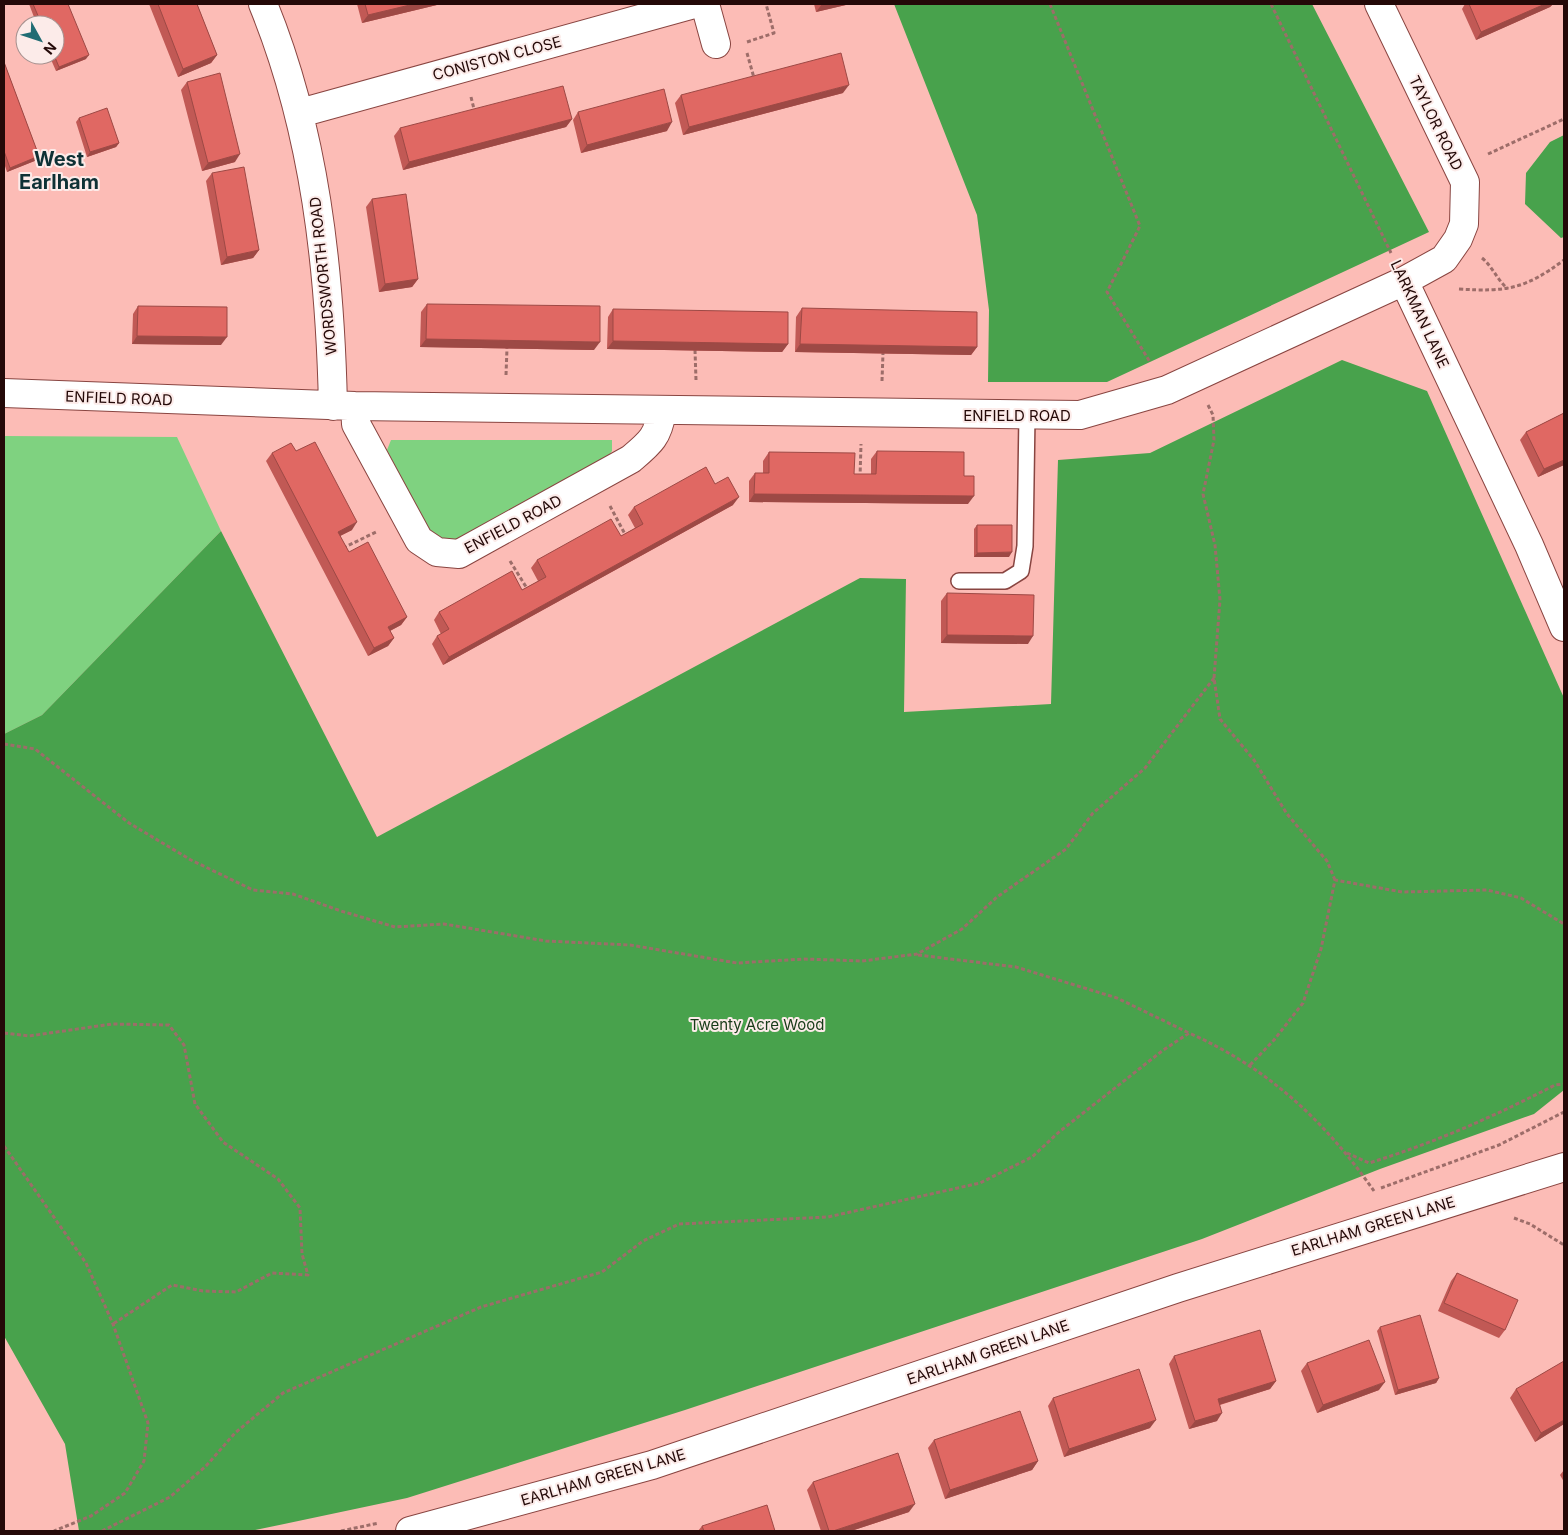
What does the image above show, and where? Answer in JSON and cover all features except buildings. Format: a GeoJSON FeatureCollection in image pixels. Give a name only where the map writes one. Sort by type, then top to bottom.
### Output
{"type":"FeatureCollection","features":[{"type":"Feature","properties":{"kind":"street","name":"WORDSWORTH ROAD"},"geometry":{"type":"LineString","coordinates":[[263,4],[280,45],[300,112],[321,220],[332,357],[344,406]]}},
{"type":"Feature","properties":{"kind":"street","name":"CONISTON CLOSE"},"geometry":{"type":"LineString","coordinates":[[300,112],[694,4]]}},
{"type":"Feature","properties":{"kind":"street"},"geometry":{"type":"LineString","coordinates":[[706,4],[716,44]]}},
{"type":"Feature","properties":{"kind":"street","name":"TAYLOR ROAD"},"geometry":{"type":"LineString","coordinates":[[1378,4],[1465,182],[1464,224],[1458,239],[1444,259],[1404,281]]}},
{"type":"Feature","properties":{"kind":"street","name":"ENFIELD ROAD"},"geometry":{"type":"LineString","coordinates":[[4,393],[344,406],[1080,415],[1167,390],[1404,281]]}},
{"type":"Feature","properties":{"kind":"street","name":"LARKMAN LANE"},"geometry":{"type":"LineString","coordinates":[[1404,281],[1529,546],[1564,627]]}},
{"type":"Feature","properties":{"kind":"street","name":"ENFIELD ROAD"},"geometry":{"type":"LineString","coordinates":[[344,406],[356,424],[419,540],[437,552],[458,554],[630,460],[652,442],[660,427],[662,411]]}},
{"type":"Feature","properties":{"kind":"street","name":"EARLHAM GREEN LANE"},"geometry":{"type":"LineString","coordinates":[[410,1531],[652,1465],[1178,1288],[1564,1169]]}},
{"type":"Feature","properties":{"kind":"lane"},"geometry":{"type":"LineString","coordinates":[[959,581],[1005,581],[1021,571],[1024,546],[1027,415]]}},
{"type":"Feature","properties":{"kind":"path"},"geometry":{"type":"LineString","coordinates":[[755,82],[744,43],[774,33],[766,4]]}},
{"type":"Feature","properties":{"kind":"path"},"geometry":{"type":"LineString","coordinates":[[1050,4],[1140,226],[1107,292],[1167,390]]}},
{"type":"Feature","properties":{"kind":"path","name":"LARKMAN LANE"},"geometry":{"type":"LineString","coordinates":[[1271,4],[1404,281]]}},
{"type":"Feature","properties":{"kind":"path"},"geometry":{"type":"LineString","coordinates":[[1457,166],[1564,119]]}},
{"type":"Feature","properties":{"kind":"path"},"geometry":{"type":"LineString","coordinates":[[1458,239],[1488,263],[1500,282],[1508,289]]}},
{"type":"Feature","properties":{"kind":"path"},"geometry":{"type":"LineString","coordinates":[[1404,281],[1458,289],[1508,289],[1530,283],[1564,260]]}},
{"type":"Feature","properties":{"kind":"path"},"geometry":{"type":"LineString","coordinates":[[1194,378],[1212,415],[1214,440],[1203,494],[1216,545],[1220,600],[1214,678],[1220,719],[1254,760],[1287,814],[1327,861],[1335,880],[1321,949],[1304,1002],[1274,1040],[1250,1065]]}},
{"type":"Feature","properties":{"kind":"path"},"geometry":{"type":"LineString","coordinates":[[860,482],[863,413]]}},
{"type":"Feature","properties":{"kind":"path"},"geometry":{"type":"LineString","coordinates":[[338,551],[405,516]]}},
{"type":"Feature","properties":{"kind":"path"},"geometry":{"type":"LineString","coordinates":[[917,954],[962,929],[997,896],[1066,849],[1093,813],[1145,768],[1214,678]]}},
{"type":"Feature","properties":{"kind":"path"},"geometry":{"type":"LineString","coordinates":[[4,744],[35,749],[128,823],[191,860],[253,890],[294,894],[340,912],[395,926],[444,924],[546,941],[630,945],[737,963],[804,959],[862,961],[917,954],[1016,967],[1117,998],[1250,1065],[1282,1088],[1320,1122],[1347,1153],[1374,1191]]}},
{"type":"Feature","properties":{"kind":"path"},"geometry":{"type":"LineString","coordinates":[[1335,880],[1402,892],[1488,890],[1521,898],[1564,924]]}},
{"type":"Feature","properties":{"kind":"path"},"geometry":{"type":"LineString","coordinates":[[4,1033],[29,1036],[112,1024],[169,1025],[184,1045],[195,1104],[223,1142],[278,1179],[300,1208],[302,1254],[308,1275],[272,1273],[236,1292],[203,1291],[172,1285],[113,1324]]}},
{"type":"Feature","properties":{"kind":"path"},"geometry":{"type":"LineString","coordinates":[[102,1531],[170,1497],[206,1466],[235,1433],[282,1394],[291,1389],[481,1307],[602,1272],[643,1241],[679,1224],[828,1217],[980,1183],[1032,1157],[1059,1132],[1162,1051],[1189,1033]]}},
{"type":"Feature","properties":{"kind":"path"},"geometry":{"type":"LineString","coordinates":[[1347,1153],[1369,1163],[1420,1148],[1555,1086],[1564,1084]]}},
{"type":"Feature","properties":{"kind":"path"},"geometry":{"type":"LineString","coordinates":[[4,1146],[86,1263],[113,1324],[148,1424],[144,1461],[125,1493],[91,1516],[54,1531]]}},
{"type":"Feature","properties":{"kind":"path"},"geometry":{"type":"LineString","coordinates":[[1547,1234],[1564,1245]]}},
{"type":"Feature","properties":{"kind":"green space"},"geometry":{"type":"Polygon","coordinates":[[[894,4],[1312,4],[1429,232],[1107,382],[988,382],[989,310],[977,215],[894,4]]]}},
{"type":"Feature","properties":{"kind":"green space"},"geometry":{"type":"Polygon","coordinates":[[[1564,135],[1564,237],[1561,238],[1525,204],[1526,173],[1550,142],[1564,135]]]}},
{"type":"Feature","properties":{"kind":"green space","name":"Twenty Acre Wood"},"geometry":{"type":"Polygon","coordinates":[[[1342,360],[1427,391],[1564,698],[1564,1090],[1534,1114],[1380,1169],[1202,1239],[685,1410],[407,1498],[251,1531],[79,1531],[65,1444],[4,1336],[4,734],[42,715],[221,531],[377,837],[860,578],[906,579],[904,712],[1051,704],[1058,460],[1150,453],[1342,360]]]}},
{"type":"Feature","properties":{"kind":"green space"},"geometry":{"type":"Polygon","coordinates":[[[4,436],[177,437],[221,531],[42,715],[4,734],[4,436]]]}},
{"type":"Feature","properties":{"kind":"green space"},"geometry":{"type":"Polygon","coordinates":[[[391,440],[612,440],[612,451],[606,459],[454,542],[441,539],[428,530],[387,450],[391,440]]]}},
{"type":"Feature","properties":{"kind":"district","name":"West Earlham"},"geometry":{"type":"Point","coordinates":[59,170]}}]}
